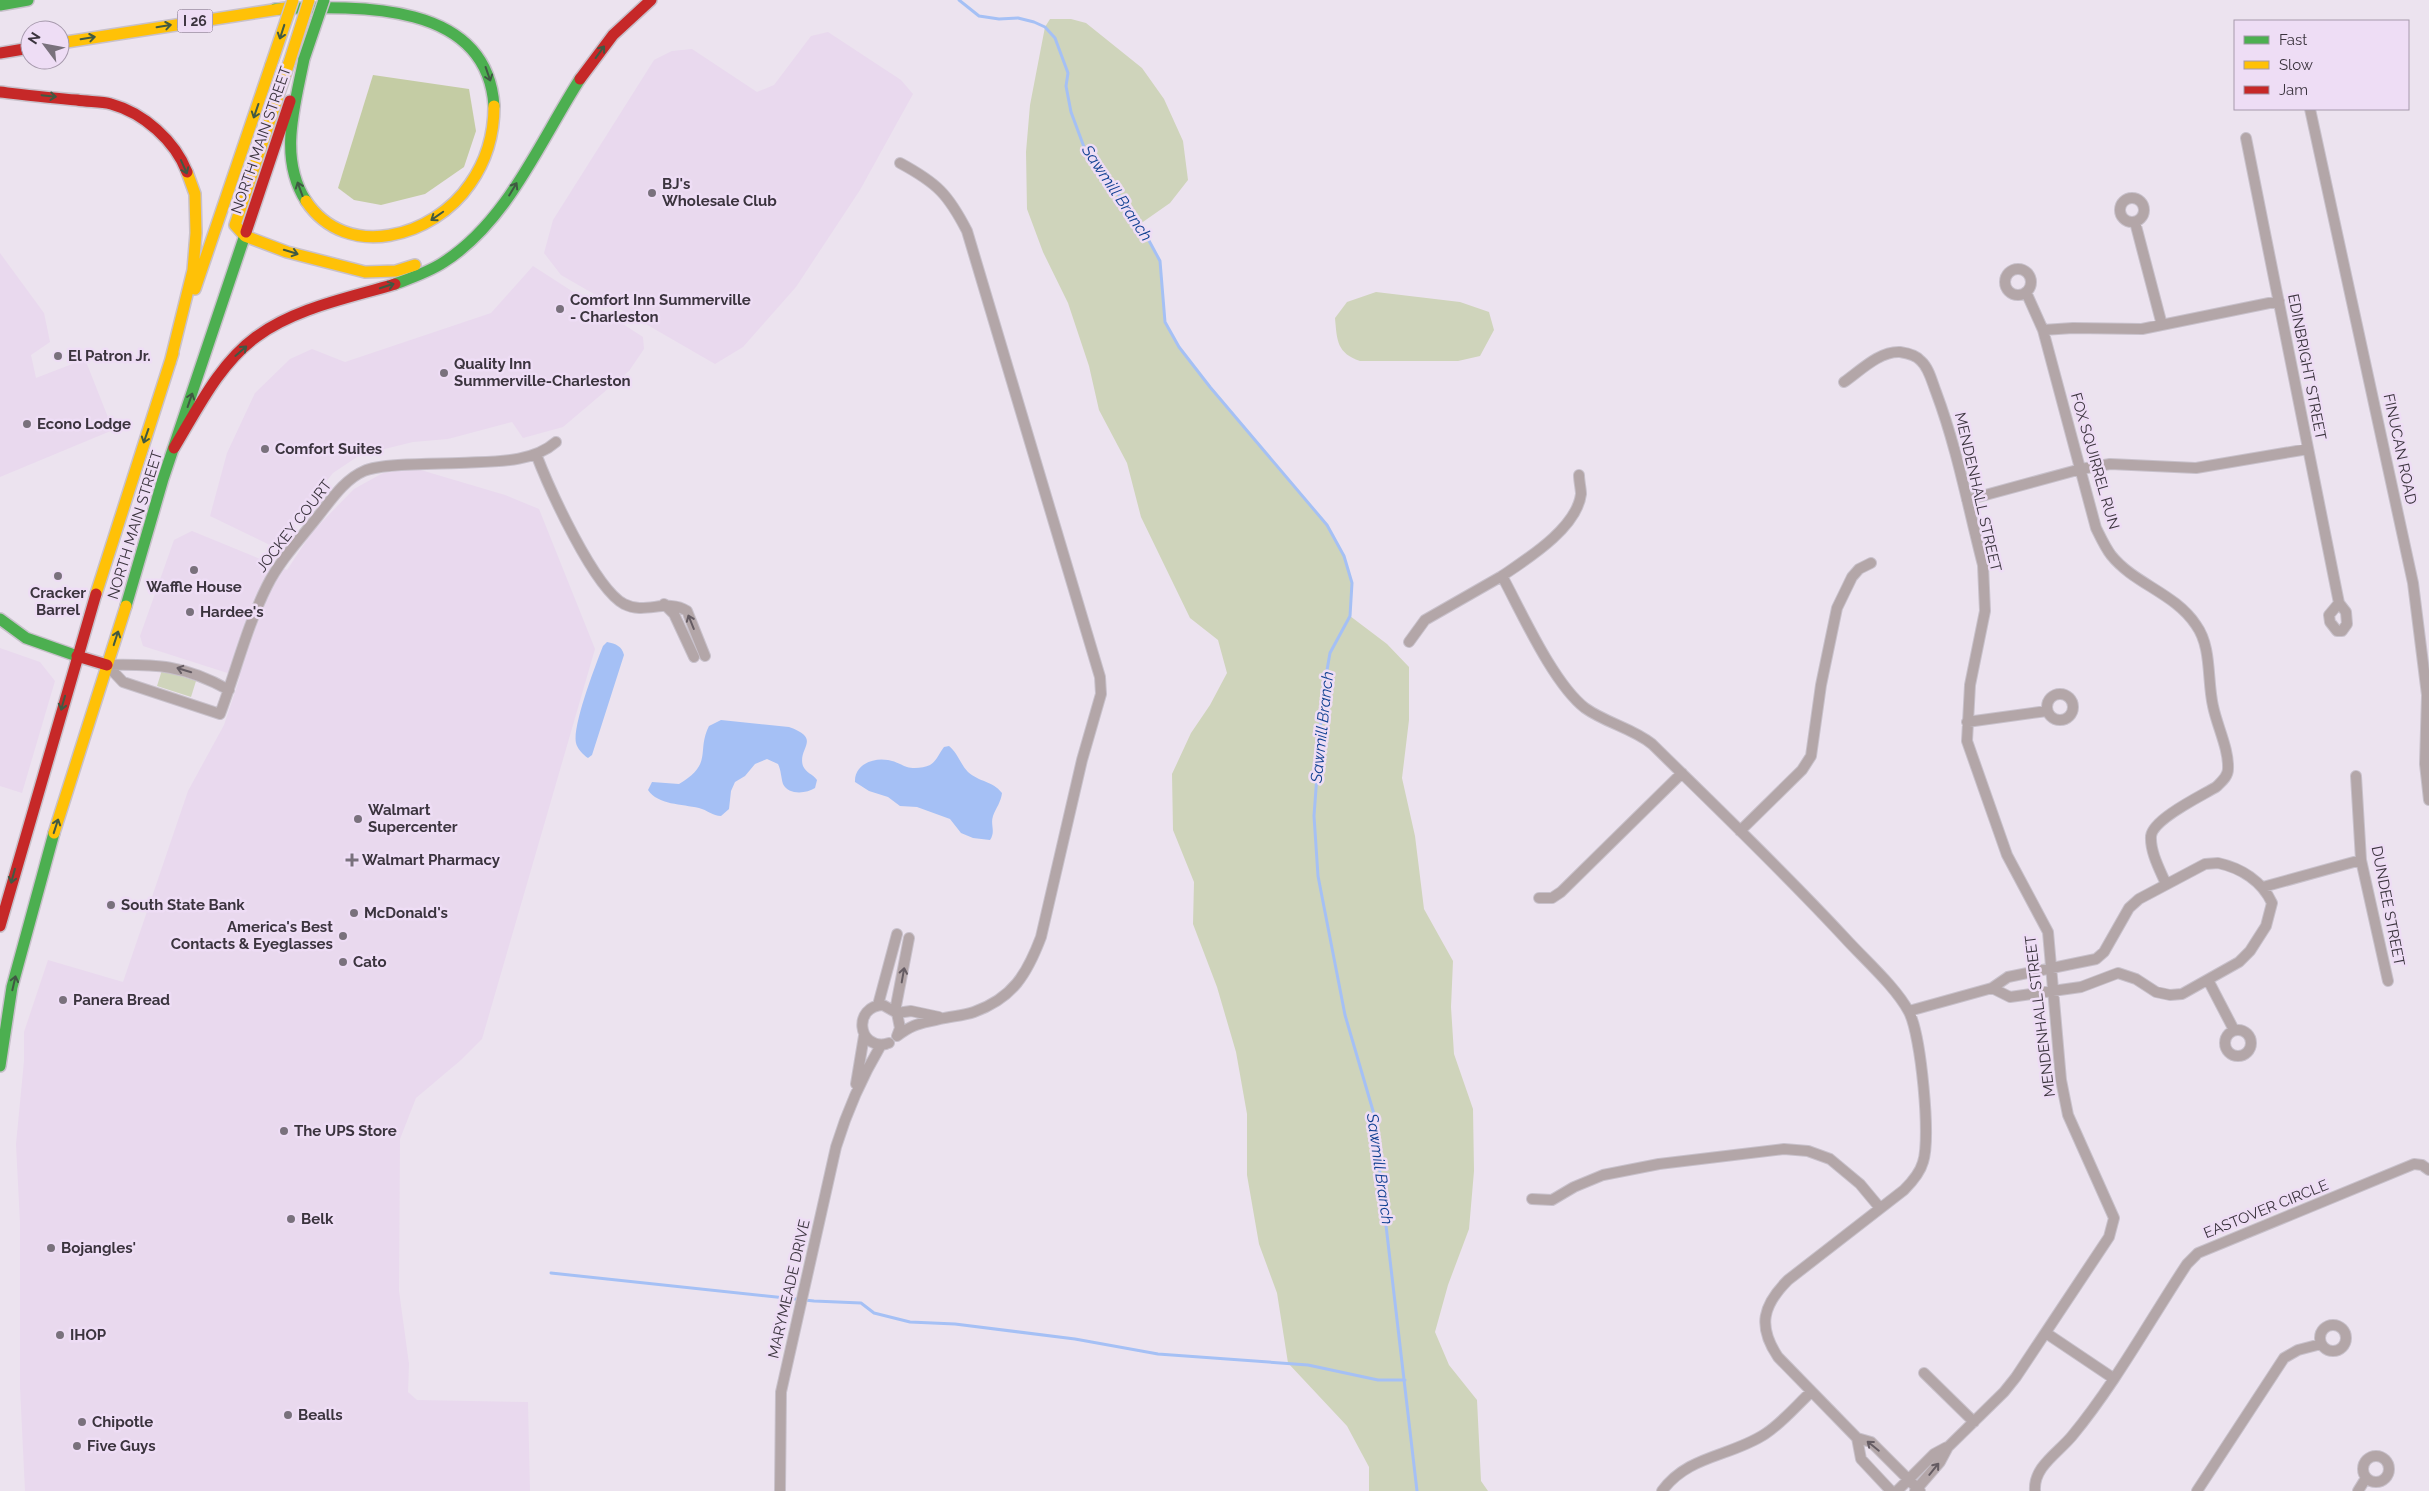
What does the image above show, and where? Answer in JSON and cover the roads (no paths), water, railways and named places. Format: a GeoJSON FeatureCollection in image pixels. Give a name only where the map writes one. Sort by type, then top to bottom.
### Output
{"type":"FeatureCollection","features":[{"type":"Feature","properties":{"kind":"main road"},"geometry":{"type":"LineString","coordinates":[[0,5],[28,0]]}},
{"type":"Feature","properties":{"kind":"main road","name":"NORTH MAIN STREET"},"geometry":{"type":"LineString","coordinates":[[0,926],[77,656],[170,363],[293,0]]}},
{"type":"Feature","properties":{"kind":"main road"},"geometry":{"type":"LineString","coordinates":[[310,0],[235,225],[245,236],[287,252],[366,272],[396,271],[432,260],[480,230]]}},
{"type":"Feature","properties":{"kind":"main road","name":"NORTH MAIN STREET"},"geometry":{"type":"LineString","coordinates":[[0,1066],[12,987],[46,860],[174,448],[324,0]]}},
{"type":"Feature","properties":{"kind":"main road","name":"I 26"},"geometry":{"type":"LineString","coordinates":[[70,41],[341,0]]}},
{"type":"Feature","properties":{"kind":"main road"},"geometry":{"type":"LineString","coordinates":[[174,448],[231,359],[256,338],[282,322],[315,307],[408,279],[443,263],[480,230],[506,201],[582,76],[612,34],[651,0]]}},
{"type":"Feature","properties":{"kind":"main road"},"geometry":{"type":"LineString","coordinates":[[275,9],[366,6],[403,10],[439,20],[458,31],[477,51],[490,73],[494,100],[493,132],[483,164],[465,192],[438,216],[412,232],[383,238],[353,236],[323,222],[301,196],[291,161],[294,112],[304,60]]}},
{"type":"Feature","properties":{"kind":"main road"},"geometry":{"type":"LineString","coordinates":[[0,53],[20,50]]}},
{"type":"Feature","properties":{"kind":"main road"},"geometry":{"type":"LineString","coordinates":[[0,92],[111,104],[136,115],[152,126],[168,141],[183,162],[195,194],[196,233],[192,270],[170,363]]}},
{"type":"Feature","properties":{"kind":"main road"},"geometry":{"type":"LineString","coordinates":[[0,619],[13,632],[47,648],[107,665]]}},
{"type":"Feature","properties":{"kind":"street","name":"FINUCAN ROAD"},"geometry":{"type":"LineString","coordinates":[[2310,110],[2413,583],[2427,695],[2425,764],[2429,800]]}},
{"type":"Feature","properties":{"kind":"street","name":"EDINBRIGHT STREET"},"geometry":{"type":"LineString","coordinates":[[2246,138],[2340,603]]}},
{"type":"Feature","properties":{"kind":"street"},"geometry":{"type":"LineString","coordinates":[[900,163],[929,179],[943,192],[955,208],[967,231],[1097,667],[1101,694],[1082,760],[1041,937],[1032,961],[1021,980],[1007,995],[972,1013],[912,1025],[889,1043],[875,1044],[864,1036],[861,1027],[862,1018],[866,1012],[878,1005],[887,1006],[896,1012],[910,1011],[934,1017],[949,1017]]}},
{"type":"Feature","properties":{"kind":"street"},"geometry":{"type":"LineString","coordinates":[[2135,222],[2162,325]]}},
{"type":"Feature","properties":{"kind":"street","name":"FOX SQUIRREL RUN"},"geometry":{"type":"LineString","coordinates":[[2026,292],[2043,330],[2096,528],[2108,551],[2127,568],[2184,609],[2197,626],[2204,640],[2212,705],[2228,770],[2224,780],[2216,787],[2158,822],[2151,834],[2155,857],[2166,884]]}},
{"type":"Feature","properties":{"kind":"street"},"geometry":{"type":"LineString","coordinates":[[2043,330],[2142,329],[2279,302]]}},
{"type":"Feature","properties":{"kind":"street","name":"MENDENHALL STREET"},"geometry":{"type":"LineString","coordinates":[[1844,382],[1876,359],[1887,354],[1900,352],[1922,361],[1948,422],[1983,565],[1985,611],[1970,685],[1967,741],[2007,855],[2048,932],[2061,1080],[2068,1115],[2114,1218],[2109,1237],[2046,1333],[2004,1392],[1948,1447],[1934,1454],[1897,1491]]}},
{"type":"Feature","properties":{"kind":"street","name":"JOCKEY COURT"},"geometry":{"type":"LineString","coordinates":[[107,665],[123,682],[220,714],[267,585],[299,540],[333,497],[349,481],[365,470],[502,461],[536,454],[548,449],[556,442]]}},
{"type":"Feature","properties":{"kind":"street"},"geometry":{"type":"LineString","coordinates":[[1966,500],[2081,469],[2110,464],[2196,468],[2308,449]]}},
{"type":"Feature","properties":{"kind":"street"},"geometry":{"type":"LineString","coordinates":[[536,454],[551,491],[572,532],[610,592],[624,604],[636,608],[664,604],[681,607],[687,611],[705,656]]}},
{"type":"Feature","properties":{"kind":"street"},"geometry":{"type":"LineString","coordinates":[[1409,642],[1425,620],[1463,596],[1502,576],[1543,549],[1564,527],[1581,495],[1579,475]]}},
{"type":"Feature","properties":{"kind":"street"},"geometry":{"type":"LineString","coordinates":[[1740,831],[1802,770],[1811,756],[1821,685],[1837,608],[1852,577],[1859,569],[1871,562]]}},
{"type":"Feature","properties":{"kind":"street"},"geometry":{"type":"LineString","coordinates":[[1502,576],[1561,681],[1574,697],[1599,717],[1643,737],[1682,773],[1823,914],[1882,978],[1909,1011],[1919,1048],[1926,1148],[1923,1164],[1915,1179],[1776,1291],[1768,1304],[1765,1328],[1769,1344],[1778,1357],[1857,1438],[1871,1442],[1917,1490]]}},
{"type":"Feature","properties":{"kind":"street"},"geometry":{"type":"LineString","coordinates":[[664,604],[674,614],[694,658]]}},
{"type":"Feature","properties":{"kind":"street"},"geometry":{"type":"LineString","coordinates":[[107,665],[168,666],[206,677],[229,690]]}},
{"type":"Feature","properties":{"kind":"street"},"geometry":{"type":"LineString","coordinates":[[1968,722],[2047,711]]}},
{"type":"Feature","properties":{"kind":"street"},"geometry":{"type":"LineString","coordinates":[[1539,898],[1552,898],[1562,892],[1682,773]]}},
{"type":"Feature","properties":{"kind":"street","name":"DUNDEE STREET"},"geometry":{"type":"LineString","coordinates":[[2356,776],[2361,860],[2388,980]]}},
{"type":"Feature","properties":{"kind":"street"},"geometry":{"type":"LineString","coordinates":[[2263,887],[2361,860]]}},
{"type":"Feature","properties":{"kind":"street"},"geometry":{"type":"LineString","coordinates":[[1909,1011],[1992,988],[2008,977],[2096,959],[2108,946],[2129,908],[2138,899],[2204,864],[2218,863],[2232,866],[2263,887],[2272,903],[2266,926],[2250,951],[2239,962],[2182,994],[2170,995],[2156,992],[2136,979],[2118,973],[2081,987],[2010,997],[1992,988]]}},
{"type":"Feature","properties":{"kind":"street"},"geometry":{"type":"LineString","coordinates":[[878,1005],[897,934]]}},
{"type":"Feature","properties":{"kind":"street"},"geometry":{"type":"LineString","coordinates":[[897,1036],[900,1028],[896,1012],[909,938]]}},
{"type":"Feature","properties":{"kind":"street"},"geometry":{"type":"LineString","coordinates":[[2208,980],[2234,1030]]}},
{"type":"Feature","properties":{"kind":"street","name":"MARYMEADE DRIVE"},"geometry":{"type":"LineString","coordinates":[[854,1098],[864,1036]]}},
{"type":"Feature","properties":{"kind":"street","name":"MARYMEADE DRIVE"},"geometry":{"type":"LineString","coordinates":[[780,1491],[781,1392],[836,1147],[844,1119],[868,1066],[882,1045],[889,1043]]}},
{"type":"Feature","properties":{"kind":"street"},"geometry":{"type":"LineString","coordinates":[[1532,1199],[1552,1200],[1574,1187],[1603,1175],[1659,1164],[1784,1149],[1808,1151],[1830,1158],[1856,1180],[1880,1208]]}},
{"type":"Feature","properties":{"kind":"street","name":"EASTOVER CIRCLE"},"geometry":{"type":"LineString","coordinates":[[2035,1491],[2034,1481],[2039,1471],[2072,1436],[2113,1378],[2187,1264],[2198,1254],[2414,1164],[2422,1165],[2429,1170]]}},
{"type":"Feature","properties":{"kind":"street"},"geometry":{"type":"LineString","coordinates":[[2046,1333],[2113,1378]]}},
{"type":"Feature","properties":{"kind":"street"},"geometry":{"type":"LineString","coordinates":[[2197,1491],[2284,1358],[2298,1350],[2321,1344]]}},
{"type":"Feature","properties":{"kind":"street"},"geometry":{"type":"LineString","coordinates":[[1924,1373],[1974,1422]]}},
{"type":"Feature","properties":{"kind":"street"},"geometry":{"type":"LineString","coordinates":[[1662,1491],[1672,1477],[1686,1467],[1750,1442],[1767,1433],[1811,1392]]}},
{"type":"Feature","properties":{"kind":"street"},"geometry":{"type":"LineString","coordinates":[[1857,1438],[1861,1459],[1891,1491]]}},
{"type":"Feature","properties":{"kind":"street","name":"MENDENHALL STREET"},"geometry":{"type":"LineString","coordinates":[[1917,1490],[1940,1462],[1948,1447]]}},
{"type":"Feature","properties":{"kind":"street"},"geometry":{"type":"LineString","coordinates":[[2358,1491],[2366,1478]]}},
{"type":"Feature","properties":{"kind":"water"},"geometry":{"type":"Polygon","coordinates":[[[607,642],[622,649],[624,655],[592,755],[588,758],[580,751],[576,743],[576,735],[585,695],[603,646],[607,642]]]}},
{"type":"Feature","properties":{"kind":"water"},"geometry":{"type":"Polygon","coordinates":[[[721,720],[789,727],[799,731],[807,740],[802,760],[803,766],[817,780],[815,788],[802,792],[793,792],[785,788],[778,764],[767,759],[755,764],[745,776],[735,782],[731,791],[729,809],[721,816],[699,808],[664,801],[652,795],[648,790],[652,782],[679,784],[697,770],[709,726],[721,720]]]}},
{"type":"Feature","properties":{"kind":"water"},"geometry":{"type":"Polygon","coordinates":[[[949,746],[968,772],[994,786],[1002,793],[993,816],[993,834],[990,840],[973,838],[961,833],[950,819],[917,807],[900,806],[888,797],[869,791],[855,782],[861,767],[871,761],[888,760],[909,768],[928,766],[936,759],[944,747],[949,746]]]}},
{"type":"Feature","properties":{"kind":"waterway","name":"Sawmill Branch"},"geometry":{"type":"LineString","coordinates":[[959,0],[979,16],[999,19],[1018,18],[1034,22],[1045,27],[1055,38],[1068,73],[1066,86],[1071,112],[1084,147],[1140,224],[1160,261],[1165,322],[1179,347],[1210,387],[1327,525],[1344,556],[1352,583],[1350,616],[1330,653],[1323,693],[1314,816],[1318,876],[1345,1015],[1376,1121],[1380,1174],[1417,1491]]}},
{"type":"Feature","properties":{"kind":"waterway"},"geometry":{"type":"LineString","coordinates":[[551,1273],[814,1301],[861,1303],[874,1313],[910,1322],[955,1324],[1075,1339],[1158,1354],[1308,1365],[1378,1380],[1405,1380]]}},
{"type":"Feature","properties":{"kind":"place","name":"BJ's Wholesale Club"},"geometry":{"type":"Point","coordinates":[652,193]}},
{"type":"Feature","properties":{"kind":"place","name":"Comfort Inn Summerville - Charleston"},"geometry":{"type":"Point","coordinates":[560,309]}},
{"type":"Feature","properties":{"kind":"place","name":"El Patron Jr."},"geometry":{"type":"Point","coordinates":[58,356]}},
{"type":"Feature","properties":{"kind":"place","name":"Quality Inn Summerville-Charleston"},"geometry":{"type":"Point","coordinates":[444,373]}},
{"type":"Feature","properties":{"kind":"place","name":"Econo Lodge"},"geometry":{"type":"Point","coordinates":[27,424]}},
{"type":"Feature","properties":{"kind":"place","name":"Comfort Suites"},"geometry":{"type":"Point","coordinates":[265,449]}},
{"type":"Feature","properties":{"kind":"place","name":"Waffle House"},"geometry":{"type":"Point","coordinates":[194,570]}},
{"type":"Feature","properties":{"kind":"place","name":"Cracker Barrel"},"geometry":{"type":"Point","coordinates":[58,576]}},
{"type":"Feature","properties":{"kind":"place","name":"Hardee's"},"geometry":{"type":"Point","coordinates":[190,612]}},
{"type":"Feature","properties":{"kind":"place","name":"Walmart Supercenter"},"geometry":{"type":"Point","coordinates":[358,819]}},
{"type":"Feature","properties":{"kind":"place","name":"Walmart Pharmacy"},"geometry":{"type":"Point","coordinates":[352,860]}},
{"type":"Feature","properties":{"kind":"place","name":"South State Bank"},"geometry":{"type":"Point","coordinates":[111,905]}},
{"type":"Feature","properties":{"kind":"place","name":"McDonald's"},"geometry":{"type":"Point","coordinates":[354,913]}},
{"type":"Feature","properties":{"kind":"place","name":"America's Best Contacts & Eyeglasses"},"geometry":{"type":"Point","coordinates":[343,936]}},
{"type":"Feature","properties":{"kind":"place","name":"Cato"},"geometry":{"type":"Point","coordinates":[343,962]}},
{"type":"Feature","properties":{"kind":"place","name":"Panera Bread"},"geometry":{"type":"Point","coordinates":[63,1000]}},
{"type":"Feature","properties":{"kind":"place","name":"The UPS Store"},"geometry":{"type":"Point","coordinates":[284,1131]}},
{"type":"Feature","properties":{"kind":"place","name":"Belk"},"geometry":{"type":"Point","coordinates":[291,1219]}},
{"type":"Feature","properties":{"kind":"place","name":"Bojangles'"},"geometry":{"type":"Point","coordinates":[51,1248]}},
{"type":"Feature","properties":{"kind":"place","name":"IHOP"},"geometry":{"type":"Point","coordinates":[60,1335]}},
{"type":"Feature","properties":{"kind":"place","name":"Bealls"},"geometry":{"type":"Point","coordinates":[288,1415]}},
{"type":"Feature","properties":{"kind":"place","name":"Chipotle"},"geometry":{"type":"Point","coordinates":[82,1422]}},
{"type":"Feature","properties":{"kind":"place","name":"Five Guys"},"geometry":{"type":"Point","coordinates":[77,1446]}}]}
